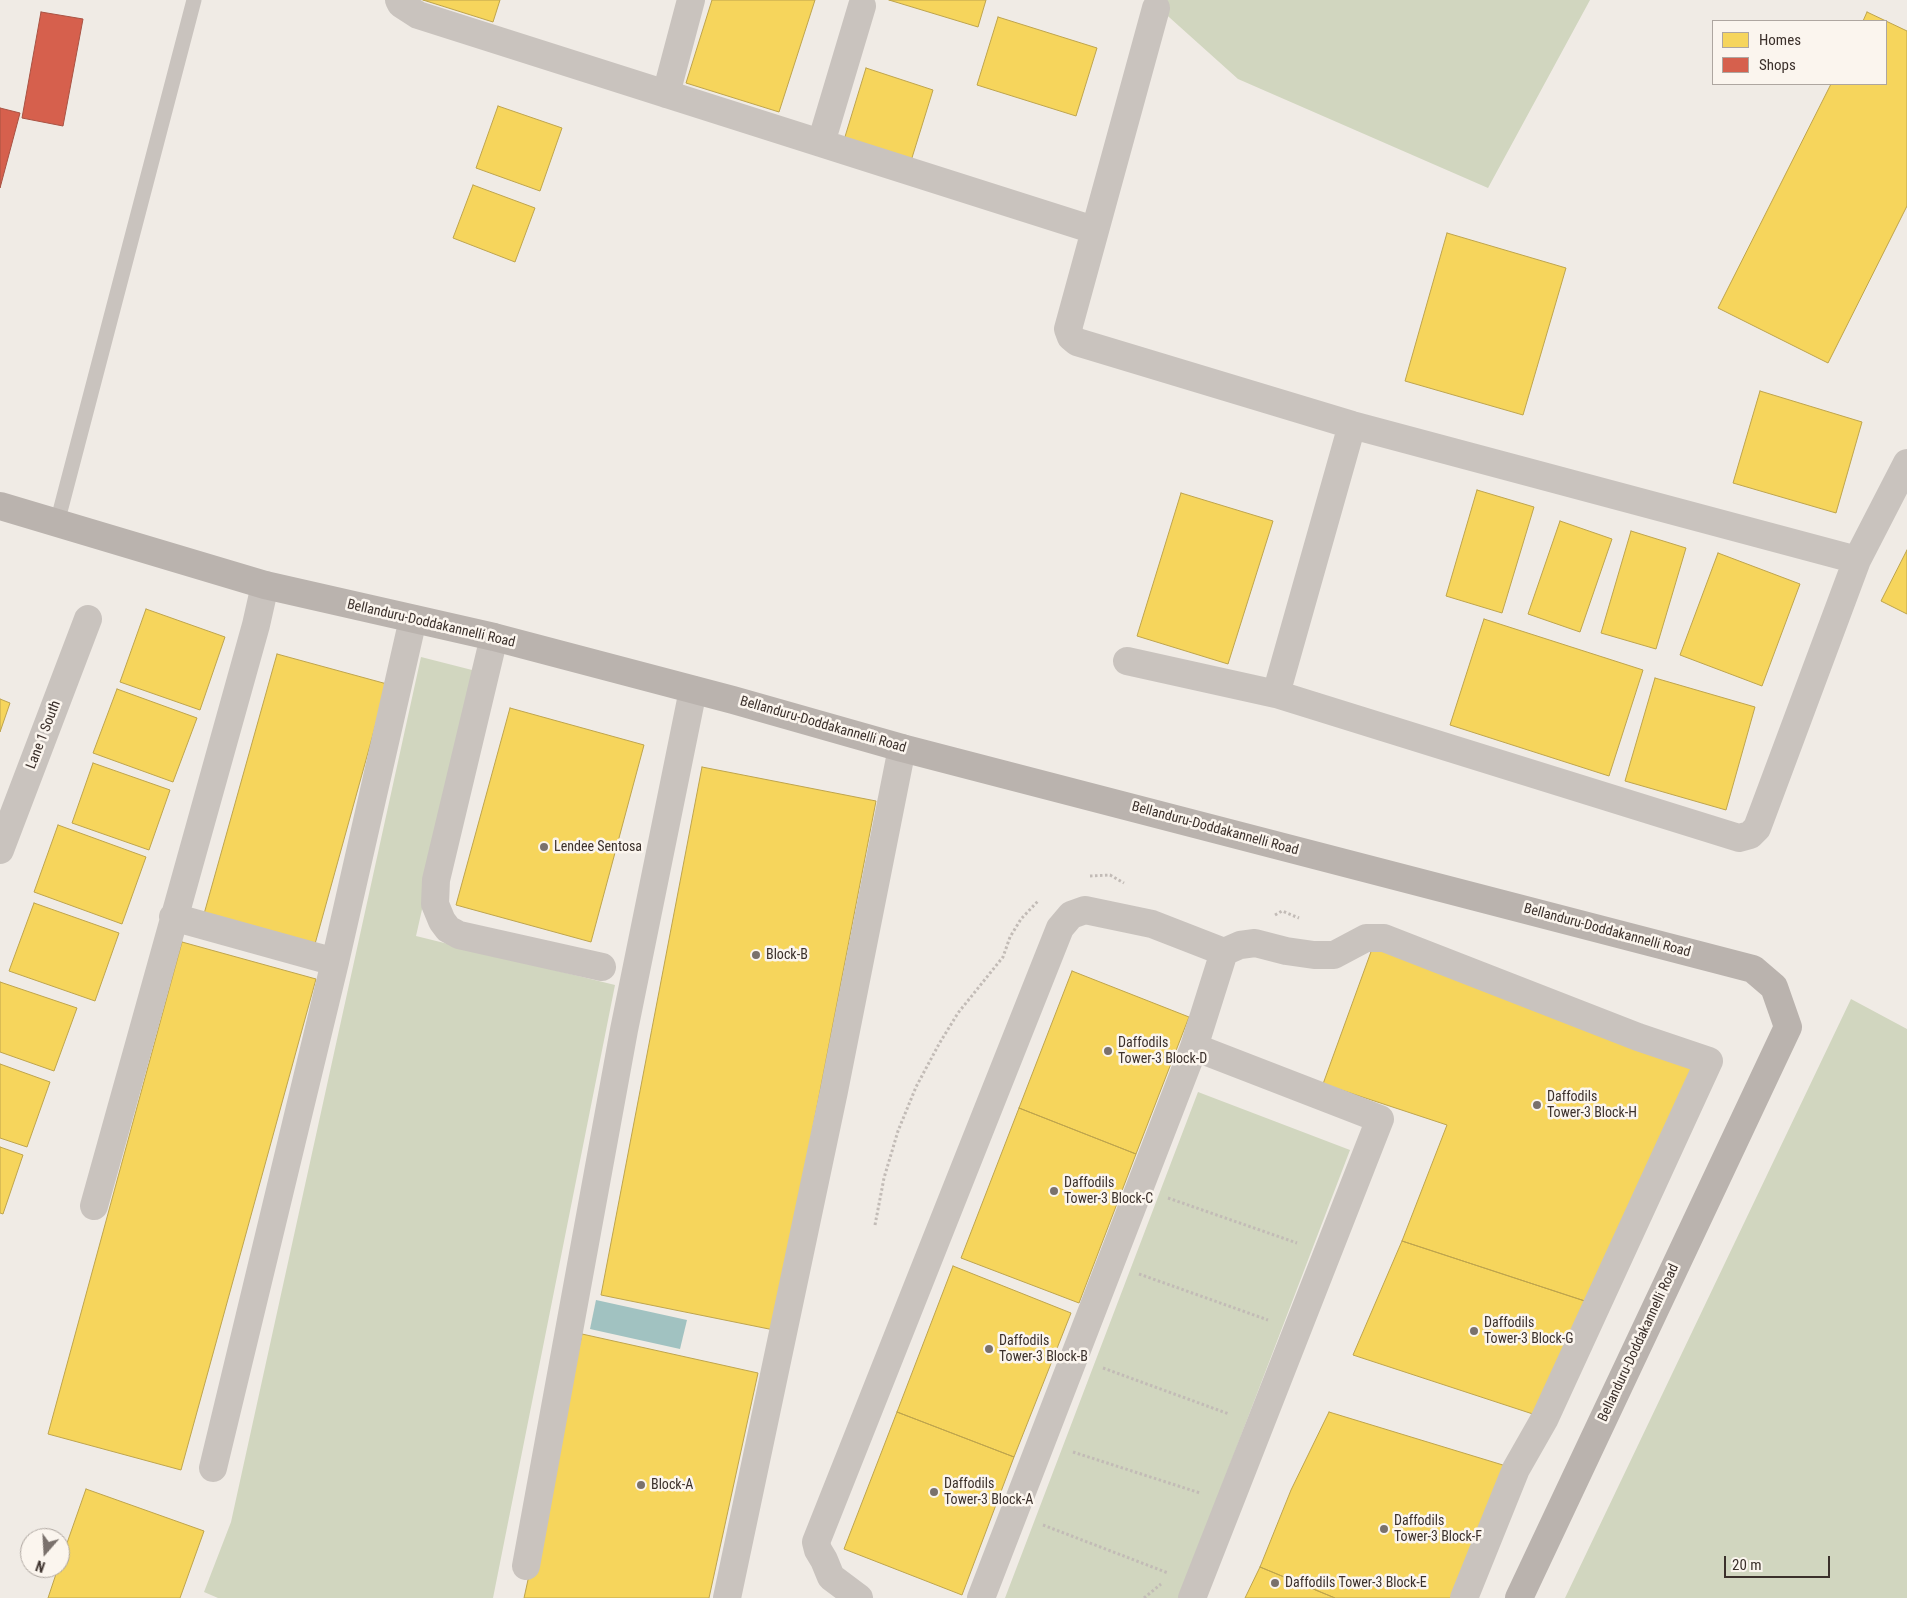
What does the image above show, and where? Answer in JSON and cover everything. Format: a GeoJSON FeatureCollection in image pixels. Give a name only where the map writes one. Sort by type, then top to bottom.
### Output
{"type":"FeatureCollection","features":[{"type":"Feature","properties":{"kind":"street"},"geometry":{"type":"LineString","coordinates":[[399,0],[401,4],[418,15],[1094,230]]}},
{"type":"Feature","properties":{"kind":"street"},"geometry":{"type":"LineString","coordinates":[[666,94],[691,0]]}},
{"type":"Feature","properties":{"kind":"street"},"geometry":{"type":"LineString","coordinates":[[821,143],[862,6]]}},
{"type":"Feature","properties":{"kind":"street"},"geometry":{"type":"LineString","coordinates":[[1156,8],[1068,329],[1071,337],[1077,342],[1352,425],[1857,560]]}},
{"type":"Feature","properties":{"kind":"street"},"geometry":{"type":"LineString","coordinates":[[1276,694],[1352,425]]}},
{"type":"Feature","properties":{"kind":"street"},"geometry":{"type":"LineString","coordinates":[[1127,661],[1276,694],[1739,838],[1750,835],[1757,828],[1857,560],[1907,463]]}},
{"type":"Feature","properties":{"kind":"street","name":"Bellanduru-Doddakannelli Road"},"geometry":{"type":"LineString","coordinates":[[0,506],[265,586],[494,637],[902,748],[1753,969],[1774,987],[1788,1027],[1519,1598]]}},
{"type":"Feature","properties":{"kind":"street"},"geometry":{"type":"LineString","coordinates":[[94,1206],[265,586]]}},
{"type":"Feature","properties":{"kind":"street","name":"Lane 1 South"},"geometry":{"type":"LineString","coordinates":[[0,850],[88,619]]}},
{"type":"Feature","properties":{"kind":"street"},"geometry":{"type":"LineString","coordinates":[[212,1468],[335,962],[413,619]]}},
{"type":"Feature","properties":{"kind":"street"},"geometry":{"type":"LineString","coordinates":[[494,637],[436,880],[435,904],[442,921],[448,929],[459,935],[602,967]]}},
{"type":"Feature","properties":{"kind":"street"},"geometry":{"type":"LineString","coordinates":[[526,1566],[624,1030],[692,690]]}},
{"type":"Feature","properties":{"kind":"street"},"geometry":{"type":"LineString","coordinates":[[726,1598],[834,1091],[902,748]]}},
{"type":"Feature","properties":{"kind":"street"},"geometry":{"type":"LineString","coordinates":[[860,1598],[831,1577],[816,1542],[1060,928],[1071,915],[1085,910],[1152,924],[1224,952],[1240,945],[1255,943],[1286,951],[1314,955],[1334,955],[1366,938],[1384,938],[1638,1037],[1709,1061],[1545,1418],[1516,1469],[1464,1598]]}},
{"type":"Feature","properties":{"kind":"street"},"geometry":{"type":"LineString","coordinates":[[173,917],[335,962]]}},
{"type":"Feature","properties":{"kind":"street"},"geometry":{"type":"LineString","coordinates":[[981,1598],[1194,1046],[1224,952]]}},
{"type":"Feature","properties":{"kind":"street"},"geometry":{"type":"LineString","coordinates":[[624,1030],[636,1057]]}},
{"type":"Feature","properties":{"kind":"street"},"geometry":{"type":"LineString","coordinates":[[1192,1598],[1380,1119],[1194,1046]]}},
{"type":"Feature","properties":{"kind":"street"},"geometry":{"type":"LineString","coordinates":[[819,1115],[834,1091]]}},
{"type":"Feature","properties":{"kind":"lane"},"geometry":{"type":"LineString","coordinates":[[57,523],[194,0]]}},
{"type":"Feature","properties":{"kind":"path"},"geometry":{"type":"LineString","coordinates":[[1139,1188],[1328,1253]]}},
{"type":"Feature","properties":{"kind":"path"},"geometry":{"type":"LineString","coordinates":[[1110,1264],[1298,1330]]}},
{"type":"Feature","properties":{"kind":"path"},"geometry":{"type":"LineString","coordinates":[[1080,1342],[1089,1362],[1260,1425]]}},
{"type":"Feature","properties":{"kind":"path"},"geometry":{"type":"LineString","coordinates":[[1041,1442],[1230,1503]]}},
{"type":"Feature","properties":{"kind":"path"},"geometry":{"type":"LineString","coordinates":[[1013,1514],[1172,1574],[1144,1598]]}},
{"type":"Feature","properties":{"kind":"green space"},"geometry":{"type":"Polygon","coordinates":[[[1150,0],[1590,0],[1488,188],[1238,79],[1150,0]]]}},
{"type":"Feature","properties":{"kind":"green space"},"geometry":{"type":"Polygon","coordinates":[[[421,657],[476,671],[416,936],[615,985],[493,1598],[218,1598],[204,1592],[231,1522],[421,657]]]}},
{"type":"Feature","properties":{"kind":"green space"},"geometry":{"type":"Polygon","coordinates":[[[1851,999],[1907,1029],[1907,1598],[1565,1598],[1851,999]]]}},
{"type":"Feature","properties":{"kind":"green space"},"geometry":{"type":"Polygon","coordinates":[[[1198,1092],[1350,1150],[1179,1598],[1005,1598],[1198,1092]]]}},
{"type":"Feature","properties":{"kind":"water"},"geometry":{"type":"Polygon","coordinates":[[[596,1300],[687,1320],[680,1349],[590,1329],[596,1300]]]}},
{"type":"Feature","properties":{"kind":"building: Homes"},"geometry":{"type":"Polygon","coordinates":[[[423,0],[500,0],[493,22],[423,0]]]}},
{"type":"Feature","properties":{"kind":"building: Homes"},"geometry":{"type":"Polygon","coordinates":[[[712,0],[815,0],[779,112],[686,83],[712,0]]]}},
{"type":"Feature","properties":{"kind":"building: Homes"},"geometry":{"type":"Polygon","coordinates":[[[889,0],[986,0],[978,27],[889,0]]]}},
{"type":"Feature","properties":{"kind":"building: Homes"},"geometry":{"type":"Polygon","coordinates":[[[1867,12],[1884,20],[1863,20],[1867,12]]]}},
{"type":"Feature","properties":{"kind":"building: Homes"},"geometry":{"type":"Polygon","coordinates":[[[998,17],[1097,48],[1076,116],[977,85],[998,17]]]}},
{"type":"Feature","properties":{"kind":"building: Homes"},"geometry":{"type":"Polygon","coordinates":[[[1887,21],[1907,31],[1907,206],[1828,363],[1718,308],[1830,85],[1887,85],[1887,21]]]}},
{"type":"Feature","properties":{"kind":"building: Homes"},"geometry":{"type":"Polygon","coordinates":[[[866,68],[933,90],[911,161],[844,140],[866,68]]]}},
{"type":"Feature","properties":{"kind":"building: Homes"},"geometry":{"type":"Polygon","coordinates":[[[498,106],[562,128],[540,191],[476,168],[498,106]]]}},
{"type":"Feature","properties":{"kind":"building: Homes"},"geometry":{"type":"Polygon","coordinates":[[[473,185],[535,208],[515,262],[453,238],[473,185]]]}},
{"type":"Feature","properties":{"kind":"building: Homes"},"geometry":{"type":"Polygon","coordinates":[[[1447,233],[1566,268],[1523,415],[1405,381],[1447,233]]]}},
{"type":"Feature","properties":{"kind":"building: Homes"},"geometry":{"type":"Polygon","coordinates":[[[1760,391],[1862,422],[1836,513],[1733,483],[1760,391]]]}},
{"type":"Feature","properties":{"kind":"building: Homes"},"geometry":{"type":"Polygon","coordinates":[[[1477,490],[1534,507],[1502,613],[1446,596],[1477,490]]]}},
{"type":"Feature","properties":{"kind":"building: Homes"},"geometry":{"type":"Polygon","coordinates":[[[1181,493],[1273,521],[1228,664],[1137,636],[1181,493]]]}},
{"type":"Feature","properties":{"kind":"building: Homes"},"geometry":{"type":"Polygon","coordinates":[[[1560,521],[1612,539],[1580,632],[1528,614],[1560,521]]]}},
{"type":"Feature","properties":{"kind":"building: Homes"},"geometry":{"type":"Polygon","coordinates":[[[1631,531],[1686,548],[1656,649],[1601,633],[1631,531]]]}},
{"type":"Feature","properties":{"kind":"building: Homes"},"geometry":{"type":"Polygon","coordinates":[[[1907,550],[1907,614],[1881,601],[1907,550]]]}},
{"type":"Feature","properties":{"kind":"building: Homes"},"geometry":{"type":"Polygon","coordinates":[[[1718,553],[1800,584],[1762,686],[1680,655],[1718,553]]]}},
{"type":"Feature","properties":{"kind":"building: Homes"},"geometry":{"type":"Polygon","coordinates":[[[146,609],[225,637],[200,710],[120,682],[146,609]]]}},
{"type":"Feature","properties":{"kind":"building: Homes"},"geometry":{"type":"Polygon","coordinates":[[[1484,619],[1643,670],[1609,776],[1450,725],[1484,619]]]}},
{"type":"Feature","properties":{"kind":"building: Homes"},"geometry":{"type":"Polygon","coordinates":[[[277,654],[387,684],[315,944],[204,914],[277,654]]]}},
{"type":"Feature","properties":{"kind":"building: Homes"},"geometry":{"type":"Polygon","coordinates":[[[1655,678],[1755,707],[1726,810],[1625,781],[1655,678]]]}},
{"type":"Feature","properties":{"kind":"building: Homes"},"geometry":{"type":"Polygon","coordinates":[[[117,689],[197,718],[173,782],[93,753],[117,689]]]}},
{"type":"Feature","properties":{"kind":"building: Homes"},"geometry":{"type":"Polygon","coordinates":[[[0,699],[10,703],[0,732],[0,699]]]}},
{"type":"Feature","properties":{"kind":"building: Homes","name":"Lendee Sentosa"},"geometry":{"type":"Polygon","coordinates":[[[510,708],[644,745],[591,942],[456,905],[510,708]]]}},
{"type":"Feature","properties":{"kind":"building: Homes"},"geometry":{"type":"Polygon","coordinates":[[[93,763],[170,790],[149,850],[72,823],[93,763]]]}},
{"type":"Feature","properties":{"kind":"building: Homes","name":"Block-B"},"geometry":{"type":"Polygon","coordinates":[[[702,767],[876,801],[774,1330],[601,1295],[702,767]]]}},
{"type":"Feature","properties":{"kind":"building: Homes"},"geometry":{"type":"Polygon","coordinates":[[[58,825],[146,857],[122,924],[34,892],[58,825]]]}},
{"type":"Feature","properties":{"kind":"building: Homes"},"geometry":{"type":"Polygon","coordinates":[[[34,903],[119,933],[95,1001],[9,971],[34,903]]]}},
{"type":"Feature","properties":{"kind":"building: Homes","name":"Daffodils Tower-3 Block-H"},"geometry":{"type":"Polygon","coordinates":[[[1376,938],[1706,1069],[1597,1305],[1402,1241],[1447,1125],[1323,1084],[1376,938]]]}},
{"type":"Feature","properties":{"kind":"building: Homes"},"geometry":{"type":"Polygon","coordinates":[[[182,942],[316,979],[181,1470],[48,1434],[182,942]]]}},
{"type":"Feature","properties":{"kind":"building: Homes","name":"Daffodils Tower-3 Block-D"},"geometry":{"type":"Polygon","coordinates":[[[1072,971],[1189,1017],[1136,1154],[1019,1108],[1072,971]]]}},
{"type":"Feature","properties":{"kind":"building: Homes"},"geometry":{"type":"Polygon","coordinates":[[[0,982],[77,1008],[54,1071],[0,1052],[0,982]]]}},
{"type":"Feature","properties":{"kind":"building: Homes"},"geometry":{"type":"Polygon","coordinates":[[[0,1064],[50,1082],[27,1147],[0,1138],[0,1064]]]}},
{"type":"Feature","properties":{"kind":"building: Homes","name":"Daffodils Tower-3 Block-C"},"geometry":{"type":"Polygon","coordinates":[[[1019,1108],[1136,1154],[1079,1303],[961,1258],[1019,1108]]]}},
{"type":"Feature","properties":{"kind":"building: Homes"},"geometry":{"type":"Polygon","coordinates":[[[0,1147],[23,1155],[3,1214],[0,1213],[0,1147]]]}},
{"type":"Feature","properties":{"kind":"building: Homes","name":"Daffodils Tower-3 Block-G"},"geometry":{"type":"Polygon","coordinates":[[[1402,1241],[1597,1305],[1545,1418],[1353,1355],[1402,1241]]]}},
{"type":"Feature","properties":{"kind":"building: Homes","name":"Daffodils Tower-3 Block-B"},"geometry":{"type":"Polygon","coordinates":[[[953,1266],[1071,1313],[1014,1457],[897,1412],[953,1266]]]}},
{"type":"Feature","properties":{"kind":"building: Homes","name":"Block-A"},"geometry":{"type":"Polygon","coordinates":[[[582,1334],[758,1373],[709,1598],[524,1598],[582,1334]]]}},
{"type":"Feature","properties":{"kind":"building: Homes","name":"Daffodils Tower-3 Block-A"},"geometry":{"type":"Polygon","coordinates":[[[897,1412],[1014,1457],[962,1595],[844,1549],[897,1412]]]}},
{"type":"Feature","properties":{"kind":"building: Homes","name":"Daffodils Tower-3 Block-F"},"geometry":{"type":"Polygon","coordinates":[[[1329,1412],[1516,1469],[1464,1598],[1335,1598],[1260,1567],[1291,1490],[1329,1412]]]}},
{"type":"Feature","properties":{"kind":"building: Homes"},"geometry":{"type":"Polygon","coordinates":[[[86,1489],[204,1531],[180,1598],[48,1598],[55,1578],[70,1578],[70,1535],[86,1489]]]}},
{"type":"Feature","properties":{"kind":"building: Homes","name":"Daffodils Tower-3 Block-E"},"geometry":{"type":"Polygon","coordinates":[[[1260,1567],[1335,1598],[1245,1598],[1260,1567]]]}},
{"type":"Feature","properties":{"kind":"building: Shops"},"geometry":{"type":"Polygon","coordinates":[[[41,12],[83,19],[63,126],[22,118],[41,12]]]}},
{"type":"Feature","properties":{"kind":"building: Shops"},"geometry":{"type":"Polygon","coordinates":[[[0,108],[20,113],[0,188],[0,108]]]}},
{"type":"Feature","properties":{"kind":"place","name":"Lendee Sentosa"},"geometry":{"type":"Point","coordinates":[544,847]}},
{"type":"Feature","properties":{"kind":"place","name":"Block-B"},"geometry":{"type":"Point","coordinates":[756,955]}},
{"type":"Feature","properties":{"kind":"place","name":"Daffodils Tower-3 Block-D"},"geometry":{"type":"Point","coordinates":[1108,1051]}},
{"type":"Feature","properties":{"kind":"place","name":"Daffodils Tower-3 Block-H"},"geometry":{"type":"Point","coordinates":[1537,1105]}},
{"type":"Feature","properties":{"kind":"place","name":"Daffodils Tower-3 Block-C"},"geometry":{"type":"Point","coordinates":[1054,1191]}},
{"type":"Feature","properties":{"kind":"place","name":"Daffodils Tower-3 Block-G"},"geometry":{"type":"Point","coordinates":[1474,1331]}},
{"type":"Feature","properties":{"kind":"place","name":"Daffodils Tower-3 Block-B"},"geometry":{"type":"Point","coordinates":[989,1349]}},
{"type":"Feature","properties":{"kind":"place","name":"Block-A"},"geometry":{"type":"Point","coordinates":[641,1485]}},
{"type":"Feature","properties":{"kind":"place","name":"Daffodils Tower-3 Block-A"},"geometry":{"type":"Point","coordinates":[934,1492]}},
{"type":"Feature","properties":{"kind":"place","name":"Daffodils Tower-3 Block-F"},"geometry":{"type":"Point","coordinates":[1384,1529]}},
{"type":"Feature","properties":{"kind":"place","name":"Daffodils Tower-3 Block-E"},"geometry":{"type":"Point","coordinates":[1275,1583]}}]}
